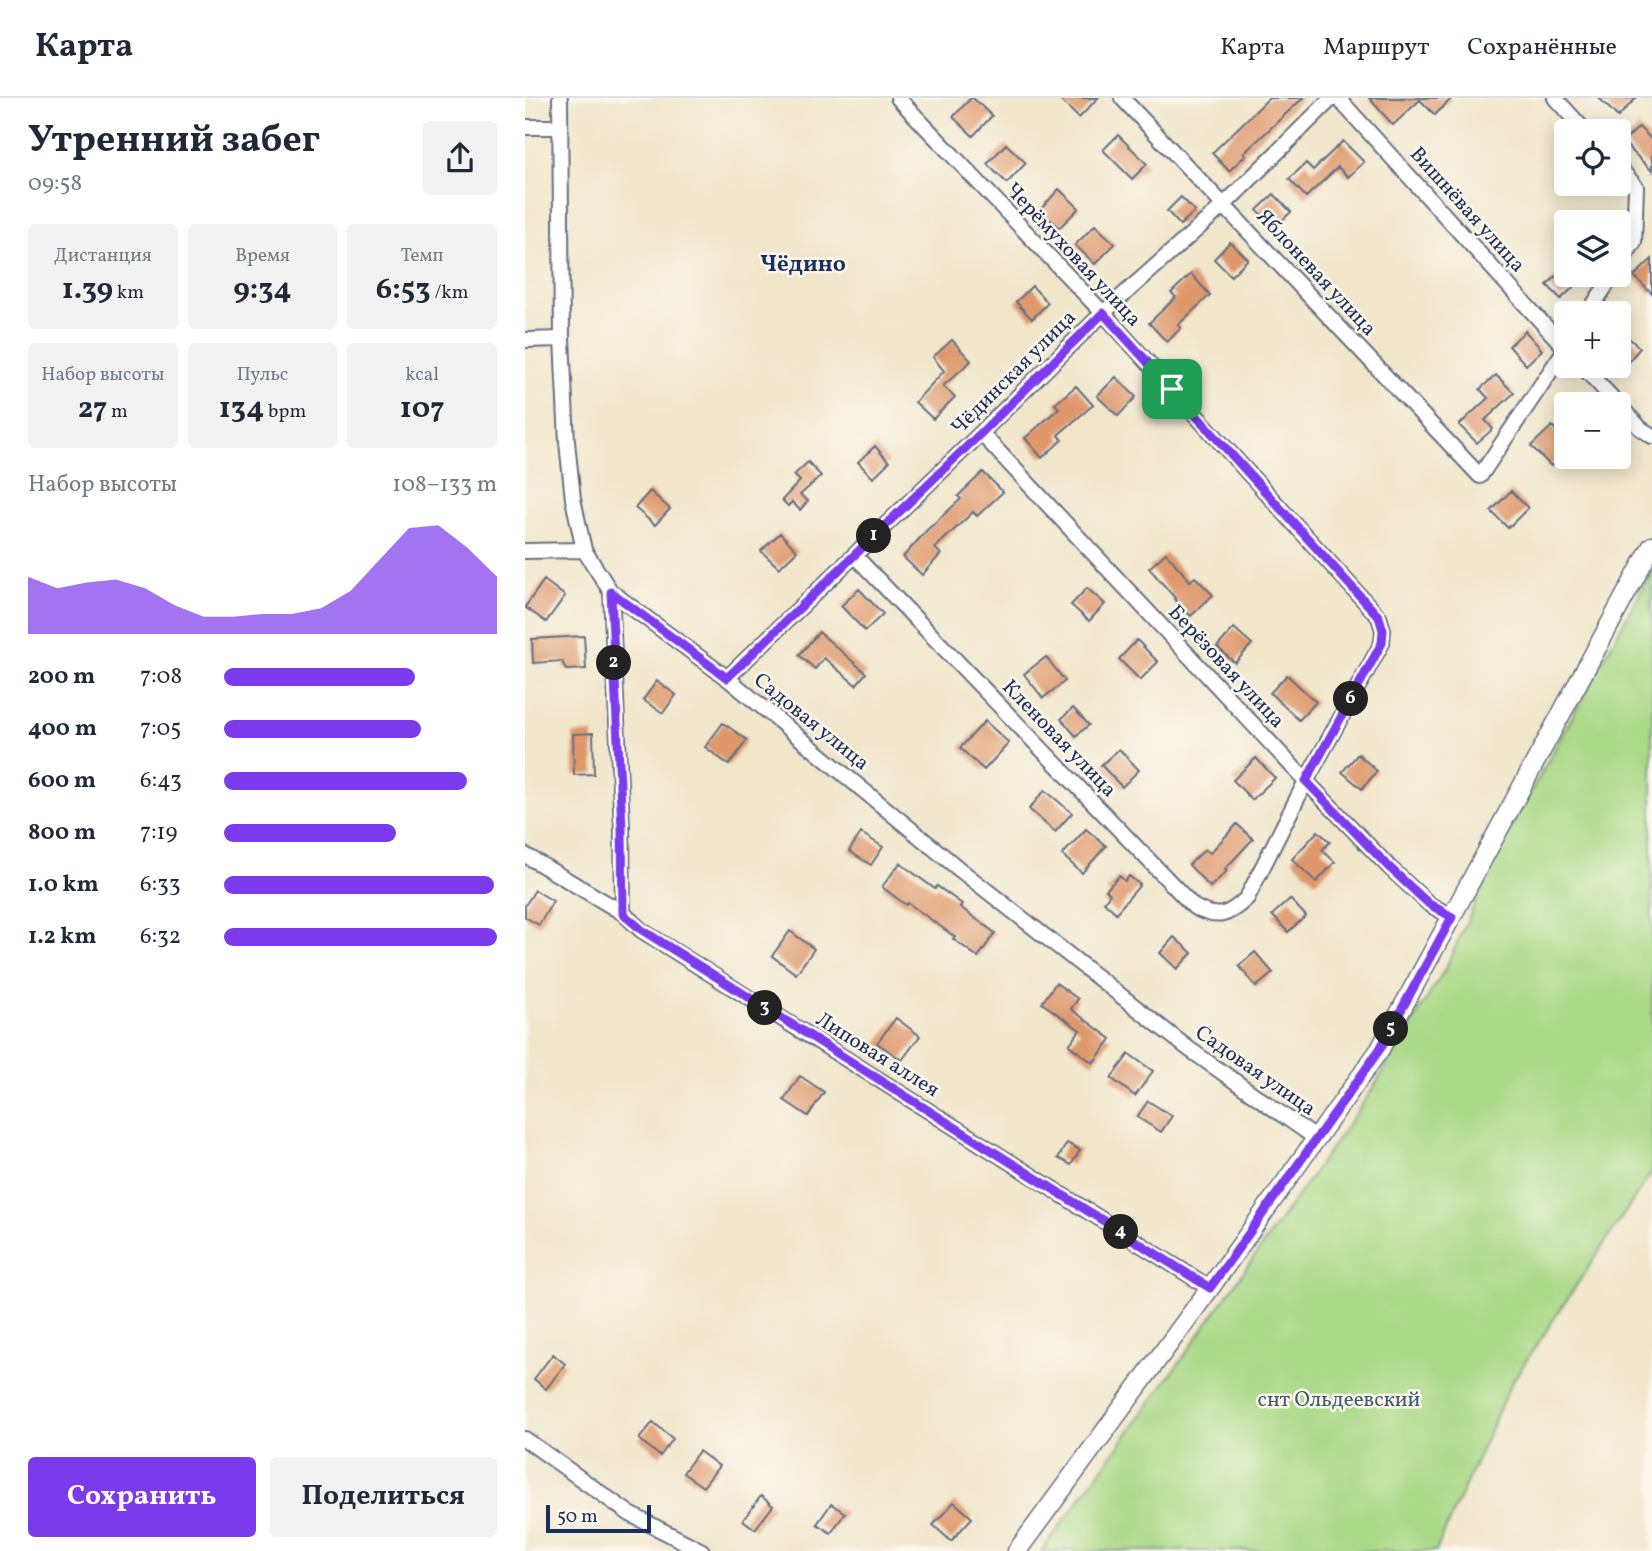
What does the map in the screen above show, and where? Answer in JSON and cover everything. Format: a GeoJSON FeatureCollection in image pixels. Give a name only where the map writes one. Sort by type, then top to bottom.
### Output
{"type":"FeatureCollection","features":[{"type":"Feature","properties":{"kind":"street","name":"Садовая улица"},"geometry":{"type":"LineString","coordinates":[[560,98],[562,339],[567,442],[573,499],[584,550],[611,592],[727,678],[959,869],[1156,1024],[1317,1139]]}},
{"type":"Feature","properties":{"kind":"street","name":"Черёмуховая улица"},"geometry":{"type":"LineString","coordinates":[[898,98],[1103,313],[1379,617],[1383,630],[1382,643],[1306,781]]}},
{"type":"Feature","properties":{"kind":"street","name":"Яблоневая улица"},"geometry":{"type":"LineString","coordinates":[[1122,98],[1479,476],[1554,366]]}},
{"type":"Feature","properties":{"kind":"street","name":"Чёдинская улица"},"geometry":{"type":"LineString","coordinates":[[727,678],[1103,313],[1224,205],[1332,98]]}},
{"type":"Feature","properties":{"kind":"street","name":"Вишнёвая улица"},"geometry":{"type":"LineString","coordinates":[[1338,98],[1554,335]]}},
{"type":"Feature","properties":{"kind":"street"},"geometry":{"type":"LineString","coordinates":[[1555,98],[1574,119]]}},
{"type":"Feature","properties":{"kind":"street"},"geometry":{"type":"LineString","coordinates":[[525,127],[560,127]]}},
{"type":"Feature","properties":{"kind":"street"},"geometry":{"type":"LineString","coordinates":[[1631,181],[1636,187],[1634,242],[1631,247]]}},
{"type":"Feature","properties":{"kind":"street"},"geometry":{"type":"LineString","coordinates":[[525,340],[562,339]]}},
{"type":"Feature","properties":{"kind":"street"},"geometry":{"type":"LineString","coordinates":[[1593,378],[1606,392]]}},
{"type":"Feature","properties":{"kind":"street"},"geometry":{"type":"LineString","coordinates":[[1631,419],[1652,436]]}},
{"type":"Feature","properties":{"kind":"street","name":"Берёзовая улица"},"geometry":{"type":"LineString","coordinates":[[981,433],[1389,867],[1429,904],[1452,917]]}},
{"type":"Feature","properties":{"kind":"street"},"geometry":{"type":"LineString","coordinates":[[1017,1551],[1210,1288],[1380,1049],[1652,546]]}},
{"type":"Feature","properties":{"kind":"street"},"geometry":{"type":"LineString","coordinates":[[525,551],[584,550]]}},
{"type":"Feature","properties":{"kind":"street","name":"Кленовая улица"},"geometry":{"type":"LineString","coordinates":[[854,555],[1194,907],[1206,914],[1219,915],[1234,910],[1247,898],[1306,781]]}},
{"type":"Feature","properties":{"kind":"street"},"geometry":{"type":"LineString","coordinates":[[611,592],[622,828],[623,914]]}},
{"type":"Feature","properties":{"kind":"street","name":"Липовая аллея"},"geometry":{"type":"LineString","coordinates":[[525,855],[623,914],[642,930],[1210,1288]]}},
{"type":"Feature","properties":{"kind":"street"},"geometry":{"type":"LineString","coordinates":[[525,1439],[631,1514],[702,1551]]}},
{"type":"Feature","properties":{"kind":"green space","name":"снт Ольдеевский"},"geometry":{"type":"Polygon","coordinates":[[[1652,570],[1652,1172],[1510,1385],[1436,1551],[1042,1551],[1372,1090],[1445,969],[1502,845],[1652,570]]]}},
{"type":"Feature","properties":{"kind":"building"},"geometry":{"type":"Polygon","coordinates":[[[971,98],[992,116],[973,136],[953,117],[971,98]]]}},
{"type":"Feature","properties":{"kind":"building"},"geometry":{"type":"Polygon","coordinates":[[[1058,98],[1098,98],[1079,118],[1058,98]]]}},
{"type":"Feature","properties":{"kind":"building"},"geometry":{"type":"Polygon","coordinates":[[[1269,98],[1303,98],[1244,153],[1246,155],[1229,171],[1212,153],[1269,98]]]}},
{"type":"Feature","properties":{"kind":"building"},"geometry":{"type":"Polygon","coordinates":[[[1369,98],[1452,98],[1435,115],[1420,100],[1393,125],[1369,98]]]}},
{"type":"Feature","properties":{"kind":"building"},"geometry":{"type":"Polygon","coordinates":[[[1599,98],[1636,98],[1618,117],[1599,98]]]}},
{"type":"Feature","properties":{"kind":"building"},"geometry":{"type":"Polygon","coordinates":[[[1639,127],[1652,140],[1652,171],[1631,150],[1631,134],[1639,127]]]}},
{"type":"Feature","properties":{"kind":"building"},"geometry":{"type":"Polygon","coordinates":[[[1118,135],[1147,164],[1132,179],[1103,150],[1118,135]]]}},
{"type":"Feature","properties":{"kind":"building"},"geometry":{"type":"Polygon","coordinates":[[[1343,141],[1364,162],[1348,177],[1338,167],[1306,197],[1289,179],[1306,163],[1313,170],[1343,141]]]}},
{"type":"Feature","properties":{"kind":"building"},"geometry":{"type":"Polygon","coordinates":[[[1006,144],[1026,163],[1007,183],[987,164],[1006,144]]]}},
{"type":"Feature","properties":{"kind":"building"},"geometry":{"type":"Polygon","coordinates":[[[1059,189],[1079,208],[1059,228],[1040,210],[1059,189]]]}},
{"type":"Feature","properties":{"kind":"building"},"geometry":{"type":"Polygon","coordinates":[[[1274,194],[1291,212],[1274,228],[1257,210],[1274,194]]]}},
{"type":"Feature","properties":{"kind":"building"},"geometry":{"type":"Polygon","coordinates":[[[1181,197],[1195,211],[1180,225],[1167,211],[1181,197]]]}},
{"type":"Feature","properties":{"kind":"building"},"geometry":{"type":"Polygon","coordinates":[[[1095,225],[1115,244],[1095,264],[1075,245],[1095,225]]]}},
{"type":"Feature","properties":{"kind":"building"},"geometry":{"type":"Polygon","coordinates":[[[1230,242],[1248,259],[1231,276],[1214,259],[1230,242]]]}},
{"type":"Feature","properties":{"kind":"building"},"geometry":{"type":"Polygon","coordinates":[[[1652,259],[1652,294],[1634,276],[1652,259]]]}},
{"type":"Feature","properties":{"kind":"building"},"geometry":{"type":"Polygon","coordinates":[[[1191,274],[1210,295],[1178,325],[1181,328],[1167,342],[1149,323],[1176,297],[1171,293],[1191,274]]]}},
{"type":"Feature","properties":{"kind":"building"},"geometry":{"type":"Polygon","coordinates":[[[1554,278],[1554,287],[1574,287],[1561,299],[1547,285],[1554,278]]]}},
{"type":"Feature","properties":{"kind":"building"},"geometry":{"type":"Polygon","coordinates":[[[1032,286],[1048,303],[1032,319],[1016,302],[1032,286]]]}},
{"type":"Feature","properties":{"kind":"building"},"geometry":{"type":"Polygon","coordinates":[[[1525,331],[1542,350],[1526,365],[1509,346],[1525,331]]]}},
{"type":"Feature","properties":{"kind":"building"},"geometry":{"type":"Polygon","coordinates":[[[952,340],[971,361],[943,386],[955,397],[933,419],[915,402],[944,371],[933,357],[952,340]]]}},
{"type":"Feature","properties":{"kind":"building"},"geometry":{"type":"Polygon","coordinates":[[[1631,340],[1640,348],[1631,359],[1631,340]]]}},
{"type":"Feature","properties":{"kind":"building"},"geometry":{"type":"Polygon","coordinates":[[[1496,375],[1514,393],[1485,420],[1493,429],[1477,443],[1459,425],[1488,398],[1480,389],[1496,375]]]}},
{"type":"Feature","properties":{"kind":"building"},"geometry":{"type":"Polygon","coordinates":[[[1116,377],[1136,397],[1118,416],[1097,396],[1116,377]]]}},
{"type":"Feature","properties":{"kind":"building"},"geometry":{"type":"Polygon","coordinates":[[[1076,386],[1093,405],[1058,435],[1062,440],[1042,458],[1025,438],[1059,408],[1055,404],[1076,386]]]}},
{"type":"Feature","properties":{"kind":"building"},"geometry":{"type":"Polygon","coordinates":[[[1552,426],[1554,428],[1554,463],[1551,466],[1531,446],[1552,426]]]}},
{"type":"Feature","properties":{"kind":"building"},"geometry":{"type":"Polygon","coordinates":[[[875,446],[889,462],[873,478],[858,462],[875,446]]]}},
{"type":"Feature","properties":{"kind":"building"},"geometry":{"type":"Polygon","coordinates":[[[808,462],[821,476],[800,495],[808,501],[800,510],[792,502],[788,506],[782,500],[800,481],[794,475],[808,462]]]}},
{"type":"Feature","properties":{"kind":"building"},"geometry":{"type":"Polygon","coordinates":[[[983,472],[1003,492],[977,516],[973,512],[935,548],[941,554],[922,575],[903,557],[927,530],[961,499],[958,496],[983,472]]]}},
{"type":"Feature","properties":{"kind":"building"},"geometry":{"type":"Polygon","coordinates":[[[650,491],[670,509],[655,525],[635,508],[650,491]]]}},
{"type":"Feature","properties":{"kind":"building"},"geometry":{"type":"Polygon","coordinates":[[[1511,491],[1528,508],[1508,528],[1491,511],[1511,491]]]}},
{"type":"Feature","properties":{"kind":"building"},"geometry":{"type":"Polygon","coordinates":[[[780,533],[797,551],[779,568],[761,551],[780,533]]]}},
{"type":"Feature","properties":{"kind":"building"},"geometry":{"type":"Polygon","coordinates":[[[1166,553],[1190,581],[1195,577],[1213,595],[1191,616],[1149,568],[1166,553]]]}},
{"type":"Feature","properties":{"kind":"building"},"geometry":{"type":"Polygon","coordinates":[[[544,580],[565,596],[546,622],[525,607],[544,580]]]}},
{"type":"Feature","properties":{"kind":"building"},"geometry":{"type":"Polygon","coordinates":[[[1087,588],[1105,604],[1089,621],[1071,605],[1087,588]]]}},
{"type":"Feature","properties":{"kind":"building"},"geometry":{"type":"Polygon","coordinates":[[[859,589],[883,614],[865,631],[841,606],[859,589]]]}},
{"type":"Feature","properties":{"kind":"building"},"geometry":{"type":"Polygon","coordinates":[[[1234,628],[1252,644],[1235,663],[1217,647],[1234,628]]]}},
{"type":"Feature","properties":{"kind":"building"},"geometry":{"type":"Polygon","coordinates":[[[819,632],[866,673],[856,685],[824,658],[815,669],[799,655],[819,632]]]}},
{"type":"Feature","properties":{"kind":"building"},"geometry":{"type":"Polygon","coordinates":[[[584,636],[586,669],[566,670],[562,661],[533,663],[532,639],[584,636]]]}},
{"type":"Feature","properties":{"kind":"building"},"geometry":{"type":"Polygon","coordinates":[[[1137,640],[1158,662],[1140,680],[1119,659],[1137,640]]]}},
{"type":"Feature","properties":{"kind":"building"},"geometry":{"type":"Polygon","coordinates":[[[1046,657],[1065,681],[1043,698],[1024,674],[1046,657]]]}},
{"type":"Feature","properties":{"kind":"building"},"geometry":{"type":"Polygon","coordinates":[[[1287,675],[1316,702],[1299,720],[1270,693],[1287,675]]]}},
{"type":"Feature","properties":{"kind":"building"},"geometry":{"type":"Polygon","coordinates":[[[657,681],[676,695],[663,713],[643,700],[657,681]]]}},
{"type":"Feature","properties":{"kind":"building"},"geometry":{"type":"Polygon","coordinates":[[[1073,708],[1089,725],[1076,736],[1061,719],[1073,708]]]}},
{"type":"Feature","properties":{"kind":"building"},"geometry":{"type":"Polygon","coordinates":[[[985,721],[1009,743],[984,770],[960,748],[985,721]]]}},
{"type":"Feature","properties":{"kind":"building"},"geometry":{"type":"Polygon","coordinates":[[[723,723],[747,740],[729,765],[705,747],[723,723]]]}},
{"type":"Feature","properties":{"kind":"building"},"geometry":{"type":"Polygon","coordinates":[[[593,733],[594,774],[574,775],[573,734],[593,733]]]}},
{"type":"Feature","properties":{"kind":"building"},"geometry":{"type":"Polygon","coordinates":[[[1119,749],[1139,770],[1122,787],[1101,765],[1119,749]]]}},
{"type":"Feature","properties":{"kind":"building"},"geometry":{"type":"Polygon","coordinates":[[[1358,754],[1377,771],[1362,789],[1342,772],[1358,754]]]}},
{"type":"Feature","properties":{"kind":"building"},"geometry":{"type":"Polygon","coordinates":[[[1256,758],[1275,778],[1252,800],[1233,780],[1256,758]]]}},
{"type":"Feature","properties":{"kind":"building"},"geometry":{"type":"Polygon","coordinates":[[[1045,790],[1072,813],[1055,832],[1029,809],[1045,790]]]}},
{"type":"Feature","properties":{"kind":"building"},"geometry":{"type":"Polygon","coordinates":[[[1237,824],[1253,839],[1210,887],[1189,865],[1205,849],[1210,853],[1237,824]]]}},
{"type":"Feature","properties":{"kind":"building"},"geometry":{"type":"Polygon","coordinates":[[[1086,829],[1106,846],[1082,873],[1062,855],[1086,829]]]}},
{"type":"Feature","properties":{"kind":"building"},"geometry":{"type":"Polygon","coordinates":[[[1318,831],[1330,842],[1322,850],[1335,862],[1316,882],[1292,859],[1318,831]]]}},
{"type":"Feature","properties":{"kind":"building"},"geometry":{"type":"Polygon","coordinates":[[[861,833],[883,847],[871,865],[849,851],[861,833]]]}},
{"type":"Feature","properties":{"kind":"building"},"geometry":{"type":"Polygon","coordinates":[[[900,863],[935,889],[937,886],[962,904],[960,907],[995,933],[978,957],[953,939],[955,937],[882,887],[900,863]]]}},
{"type":"Feature","properties":{"kind":"building"},"geometry":{"type":"Polygon","coordinates":[[[1119,876],[1125,881],[1129,876],[1140,885],[1116,913],[1104,902],[1110,894],[1106,890],[1119,876]]]}},
{"type":"Feature","properties":{"kind":"building"},"geometry":{"type":"Polygon","coordinates":[[[535,890],[553,901],[539,925],[525,917],[525,906],[535,890]]]}},
{"type":"Feature","properties":{"kind":"building"},"geometry":{"type":"Polygon","coordinates":[[[1290,899],[1306,916],[1288,932],[1272,915],[1290,899]]]}},
{"type":"Feature","properties":{"kind":"building"},"geometry":{"type":"Polygon","coordinates":[[[790,931],[814,949],[796,974],[772,956],[790,931]]]}},
{"type":"Feature","properties":{"kind":"building"},"geometry":{"type":"Polygon","coordinates":[[[1174,937],[1192,953],[1177,969],[1160,953],[1174,937]]]}},
{"type":"Feature","properties":{"kind":"building"},"geometry":{"type":"Polygon","coordinates":[[[1255,952],[1273,973],[1256,987],[1239,966],[1255,952]]]}},
{"type":"Feature","properties":{"kind":"building"},"geometry":{"type":"Polygon","coordinates":[[[1056,983],[1078,999],[1071,1009],[1111,1039],[1093,1063],[1069,1045],[1080,1030],[1042,1003],[1056,983]]]}},
{"type":"Feature","properties":{"kind":"building"},"geometry":{"type":"Polygon","coordinates":[[[896,1018],[920,1036],[902,1060],[877,1043],[896,1018]]]}},
{"type":"Feature","properties":{"kind":"building"},"geometry":{"type":"Polygon","coordinates":[[[1129,1054],[1153,1071],[1135,1096],[1111,1078],[1129,1054]]]}},
{"type":"Feature","properties":{"kind":"building"},"geometry":{"type":"Polygon","coordinates":[[[800,1076],[824,1092],[808,1116],[784,1100],[800,1076]]]}},
{"type":"Feature","properties":{"kind":"building"},"geometry":{"type":"Polygon","coordinates":[[[1148,1101],[1172,1116],[1161,1132],[1137,1117],[1148,1101]]]}},
{"type":"Feature","properties":{"kind":"building"},"geometry":{"type":"Polygon","coordinates":[[[1067,1143],[1080,1150],[1071,1165],[1058,1158],[1067,1143]]]}},
{"type":"Feature","properties":{"kind":"building"},"geometry":{"type":"Polygon","coordinates":[[[553,1354],[565,1364],[546,1389],[534,1379],[553,1354]]]}},
{"type":"Feature","properties":{"kind":"building"},"geometry":{"type":"Polygon","coordinates":[[[653,1422],[673,1439],[660,1456],[639,1439],[653,1422]]]}},
{"type":"Feature","properties":{"kind":"building"},"geometry":{"type":"Polygon","coordinates":[[[699,1451],[719,1466],[703,1487],[683,1473],[699,1451]]]}},
{"type":"Feature","properties":{"kind":"building"},"geometry":{"type":"Polygon","coordinates":[[[761,1496],[773,1506],[755,1529],[743,1520],[761,1496]]]}},
{"type":"Feature","properties":{"kind":"building"},"geometry":{"type":"Polygon","coordinates":[[[954,1502],[972,1518],[951,1541],[933,1525],[954,1502]]]}},
{"type":"Feature","properties":{"kind":"building"},"geometry":{"type":"Polygon","coordinates":[[[831,1504],[845,1513],[831,1533],[817,1524],[831,1504]]]}},
{"type":"Feature","properties":{"kind":"district","name":"Чёдино"},"geometry":{"type":"Point","coordinates":[803,263]}},
{"type":"Feature","properties":{"kind":"route"},"geometry":{"type":"LineString","coordinates":[[1103,313],[1172,389],[1379,617],[1383,630],[1382,643],[1306,781],[1389,867],[1429,904],[1452,917],[1380,1049],[1210,1288],[642,930],[623,914],[622,828],[611,592],[727,678],[1103,313]]}}]}
